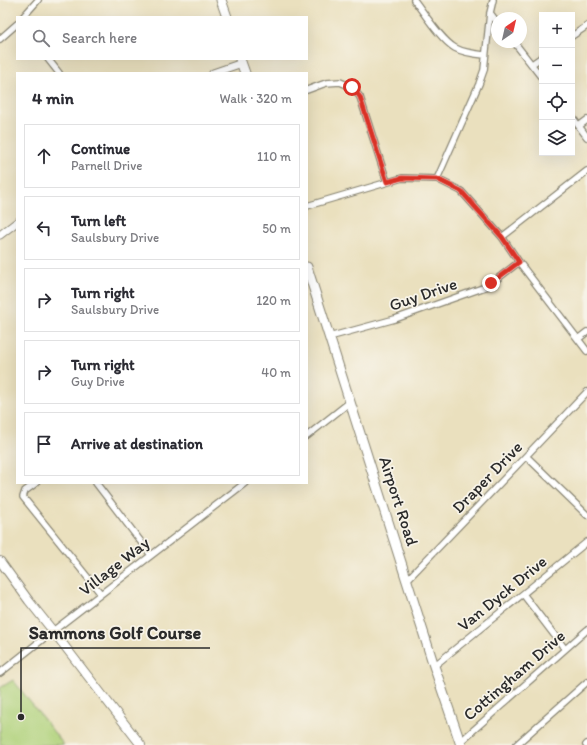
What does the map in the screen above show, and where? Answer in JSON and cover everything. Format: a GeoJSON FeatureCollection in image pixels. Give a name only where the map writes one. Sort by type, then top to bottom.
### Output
{"type":"FeatureCollection","features":[{"type":"Feature","properties":{"kind":"main road"},"geometry":{"type":"LineString","coordinates":[[221,0],[227,16]]}},
{"type":"Feature","properties":{"kind":"main road"},"geometry":{"type":"LineString","coordinates":[[241,61],[245,72]]}},
{"type":"Feature","properties":{"kind":"main road","name":"Airport Road"},"geometry":{"type":"LineString","coordinates":[[308,270],[460,744]]}},
{"type":"Feature","properties":{"kind":"main road"},"geometry":{"type":"LineString","coordinates":[[0,561],[29,601],[141,745]]}},
{"type":"Feature","properties":{"kind":"street"},"geometry":{"type":"LineString","coordinates":[[25,16],[38,0]]}},
{"type":"Feature","properties":{"kind":"street"},"geometry":{"type":"LineString","coordinates":[[414,0],[439,33],[455,48],[466,52],[485,55]]}},
{"type":"Feature","properties":{"kind":"street"},"geometry":{"type":"LineString","coordinates":[[437,179],[484,70],[490,13],[493,0]]}},
{"type":"Feature","properties":{"kind":"street"},"geometry":{"type":"LineString","coordinates":[[0,39],[16,25]]}},
{"type":"Feature","properties":{"kind":"street"},"geometry":{"type":"LineString","coordinates":[[575,34],[587,26]]}},
{"type":"Feature","properties":{"kind":"street"},"geometry":{"type":"LineString","coordinates":[[519,48],[539,74]]}},
{"type":"Feature","properties":{"kind":"street"},"geometry":{"type":"LineString","coordinates":[[532,64],[539,59]]}},
{"type":"Feature","properties":{"kind":"street"},"geometry":{"type":"LineString","coordinates":[[49,60],[58,72]]}},
{"type":"Feature","properties":{"kind":"street"},"geometry":{"type":"LineString","coordinates":[[215,72],[241,61]]}},
{"type":"Feature","properties":{"kind":"street"},"geometry":{"type":"LineString","coordinates":[[308,90],[326,83],[340,82],[352,87],[360,97],[387,182]]}},
{"type":"Feature","properties":{"kind":"street"},"geometry":{"type":"LineString","coordinates":[[574,120],[587,137]]}},
{"type":"Feature","properties":{"kind":"street"},"geometry":{"type":"LineString","coordinates":[[579,126],[587,120]]}},
{"type":"Feature","properties":{"kind":"street"},"geometry":{"type":"LineString","coordinates":[[502,237],[587,171]]}},
{"type":"Feature","properties":{"kind":"street"},"geometry":{"type":"LineString","coordinates":[[308,206],[402,178],[437,179],[461,191],[502,237],[519,262],[587,351]]}},
{"type":"Feature","properties":{"kind":"street"},"geometry":{"type":"LineString","coordinates":[[0,235],[16,223]]}},
{"type":"Feature","properties":{"kind":"street","name":"Guy Drive"},"geometry":{"type":"LineString","coordinates":[[329,337],[395,319],[488,286],[519,262]]}},
{"type":"Feature","properties":{"kind":"street"},"geometry":{"type":"LineString","coordinates":[[578,339],[587,332]]}},
{"type":"Feature","properties":{"kind":"street","name":"Draper Drive"},"geometry":{"type":"LineString","coordinates":[[407,580],[587,392]]}},
{"type":"Feature","properties":{"kind":"street"},"geometry":{"type":"LineString","coordinates":[[308,435],[350,402]]}},
{"type":"Feature","properties":{"kind":"street"},"geometry":{"type":"LineString","coordinates":[[526,456],[587,515]]}},
{"type":"Feature","properties":{"kind":"street"},"geometry":{"type":"LineString","coordinates":[[35,484],[25,491],[23,496],[101,594]]}},
{"type":"Feature","properties":{"kind":"street"},"geometry":{"type":"LineString","coordinates":[[97,484],[152,555]]}},
{"type":"Feature","properties":{"kind":"street","name":"Village Way"},"geometry":{"type":"LineString","coordinates":[[0,674],[53,631],[244,484]]}},
{"type":"Feature","properties":{"kind":"street","name":"Van Dyck Drive"},"geometry":{"type":"LineString","coordinates":[[434,666],[587,542]]}},
{"type":"Feature","properties":{"kind":"street"},"geometry":{"type":"LineString","coordinates":[[523,594],[565,649]]}},
{"type":"Feature","properties":{"kind":"street","name":"Cottingham Drive"},"geometry":{"type":"LineString","coordinates":[[460,744],[587,630]]}},
{"type":"Feature","properties":{"kind":"street"},"geometry":{"type":"LineString","coordinates":[[516,745],[587,682]]}},
{"type":"Feature","properties":{"kind":"green space"},"geometry":{"type":"Polygon","coordinates":[[[13,680],[64,745],[0,745],[0,688],[13,680]]]}},
{"type":"Feature","properties":{"kind":"place","name":"Sammons Golf Course"},"geometry":{"type":"Point","coordinates":[21,717]}},
{"type":"Feature","properties":{"kind":"route"},"geometry":{"type":"LineString","coordinates":[[352,87],[360,97],[387,182],[402,178],[437,179],[461,191],[502,237],[519,262],[491,283]]}}]}
